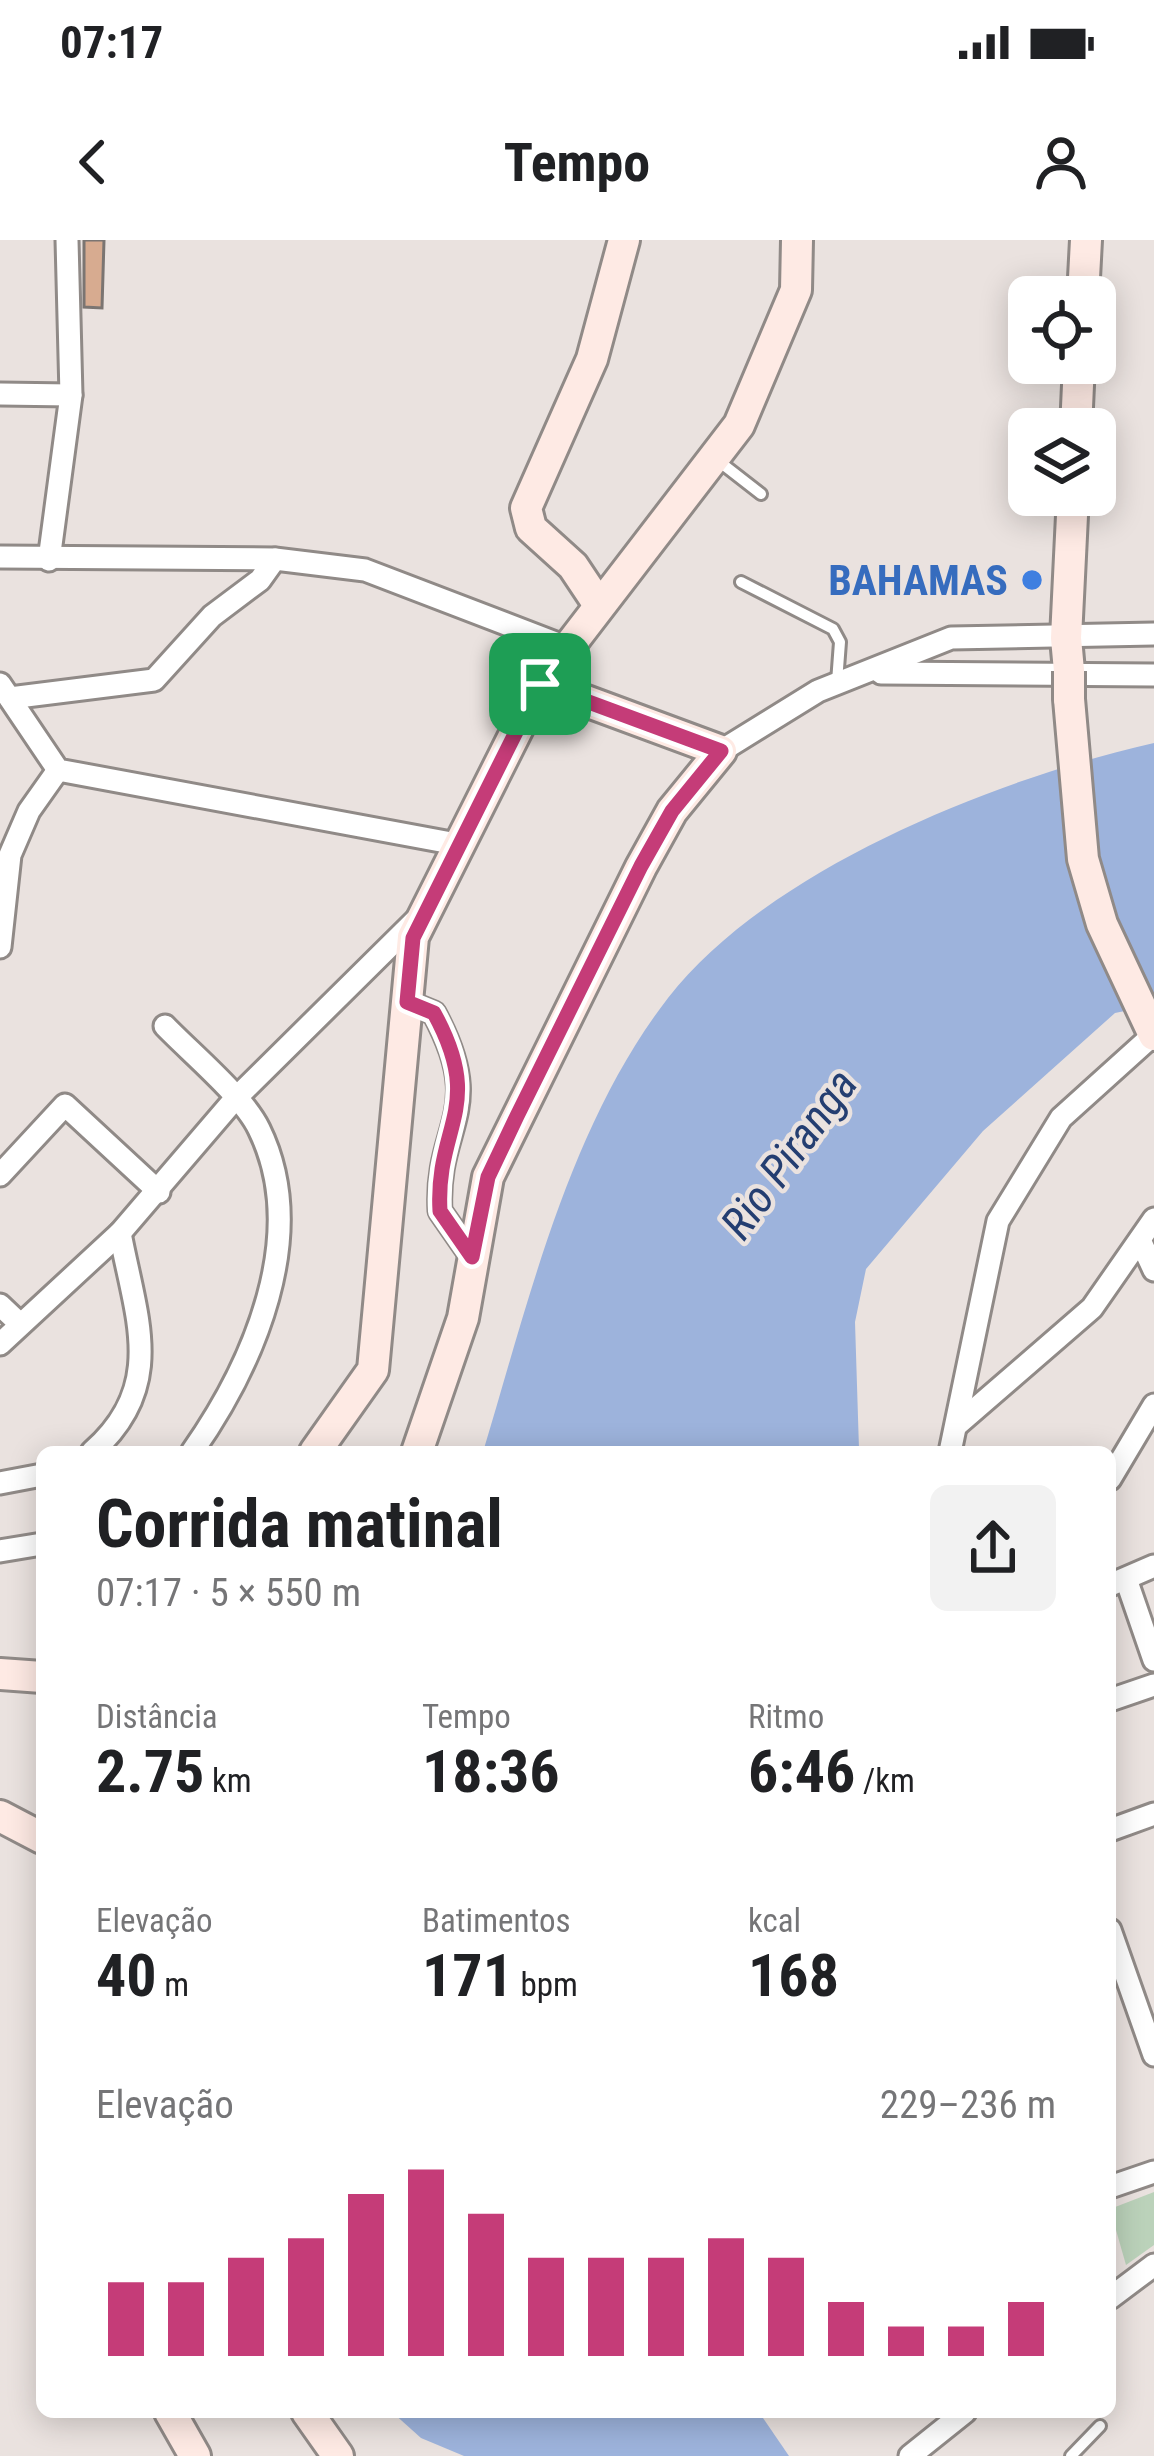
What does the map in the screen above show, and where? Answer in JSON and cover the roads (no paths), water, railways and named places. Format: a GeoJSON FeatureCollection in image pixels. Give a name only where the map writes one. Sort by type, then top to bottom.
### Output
{"type":"FeatureCollection","features":[{"type":"Feature","properties":{"kind":"main road"},"geometry":{"type":"LineString","coordinates":[[599,605],[573,566],[531,528],[526,508],[592,359],[624,240]]}},
{"type":"Feature","properties":{"kind":"main road"},"geometry":{"type":"LineString","coordinates":[[319,1446],[373,1370],[413,938],[540,684],[739,425],[796,290],[796,240]]}},
{"type":"Feature","properties":{"kind":"main road"},"geometry":{"type":"LineString","coordinates":[[1084,276],[1086,240]]}},
{"type":"Feature","properties":{"kind":"main road"},"geometry":{"type":"LineString","coordinates":[[1072,516],[1066,638],[1083,859],[1102,924],[1151,1031]]}},
{"type":"Feature","properties":{"kind":"main road"},"geometry":{"type":"LineString","coordinates":[[419,1446],[463,1318],[488,1177],[672,811],[721,751],[540,684]]}},
{"type":"Feature","properties":{"kind":"main road"},"geometry":{"type":"LineString","coordinates":[[0,1674],[36,1677]]}},
{"type":"Feature","properties":{"kind":"main road"},"geometry":{"type":"LineString","coordinates":[[0,1816],[36,1835]]}},
{"type":"Feature","properties":{"kind":"main road"},"geometry":{"type":"LineString","coordinates":[[173,2418],[195,2456]]}},
{"type":"Feature","properties":{"kind":"main road"},"geometry":{"type":"LineString","coordinates":[[311,2418],[338,2456]]}},
{"type":"Feature","properties":{"kind":"street"},"geometry":{"type":"LineString","coordinates":[[49,560],[71,395],[67,240]]}},
{"type":"Feature","properties":{"kind":"street"},"geometry":{"type":"LineString","coordinates":[[0,394],[71,395]]}},
{"type":"Feature","properties":{"kind":"street"},"geometry":{"type":"LineString","coordinates":[[0,557],[275,559],[365,569],[404,580],[566,647]]}},
{"type":"Feature","properties":{"kind":"street"},"geometry":{"type":"LineString","coordinates":[[275,559],[260,580],[212,616],[154,680],[5,691],[58,770],[461,845]]}},
{"type":"Feature","properties":{"kind":"street"},"geometry":{"type":"LineString","coordinates":[[721,751],[837,684],[874,673],[951,638],[1154,634]]}},
{"type":"Feature","properties":{"kind":"street"},"geometry":{"type":"LineString","coordinates":[[874,673],[1154,674]]}},
{"type":"Feature","properties":{"kind":"street"},"geometry":{"type":"LineString","coordinates":[[0,947],[10,855],[29,811],[58,770]]}},
{"type":"Feature","properties":{"kind":"street"},"geometry":{"type":"LineString","coordinates":[[0,1344],[120,1233],[234,1100],[428,908]]}},
{"type":"Feature","properties":{"kind":"street"},"geometry":{"type":"LineString","coordinates":[[407,1002],[434,1013],[458,1067],[460,1112],[440,1211],[472,1257]]}},
{"type":"Feature","properties":{"kind":"street"},"geometry":{"type":"LineString","coordinates":[[165,1026],[259,1129],[269,1159],[274,1256],[254,1348],[196,1446]]}},
{"type":"Feature","properties":{"kind":"street"},"geometry":{"type":"LineString","coordinates":[[952,1446],[985,1265],[998,1221],[1060,1118],[1151,1031]]}},
{"type":"Feature","properties":{"kind":"street"},"geometry":{"type":"LineString","coordinates":[[0,1175],[65,1105],[159,1192]]}},
{"type":"Feature","properties":{"kind":"street"},"geometry":{"type":"LineString","coordinates":[[958,1424],[1092,1308],[1154,1219]]}},
{"type":"Feature","properties":{"kind":"street"},"geometry":{"type":"LineString","coordinates":[[97,1446],[129,1408],[141,1375],[120,1233]]}},
{"type":"Feature","properties":{"kind":"street"},"geometry":{"type":"LineString","coordinates":[[1140,1240],[1154,1270]]}},
{"type":"Feature","properties":{"kind":"street"},"geometry":{"type":"LineString","coordinates":[[0,1305],[19,1323]]}},
{"type":"Feature","properties":{"kind":"street"},"geometry":{"type":"LineString","coordinates":[[1116,1469],[1154,1405]]}},
{"type":"Feature","properties":{"kind":"street"},"geometry":{"type":"LineString","coordinates":[[0,1483],[36,1476]]}},
{"type":"Feature","properties":{"kind":"street"},"geometry":{"type":"LineString","coordinates":[[0,1551],[36,1545]]}},
{"type":"Feature","properties":{"kind":"street"},"geometry":{"type":"LineString","coordinates":[[1154,1566],[1118,1582],[1154,1660]]}},
{"type":"Feature","properties":{"kind":"street"},"geometry":{"type":"LineString","coordinates":[[1116,1698],[1154,1684]]}},
{"type":"Feature","properties":{"kind":"street"},"geometry":{"type":"LineString","coordinates":[[1116,1828],[1154,1814]]}},
{"type":"Feature","properties":{"kind":"street"},"geometry":{"type":"LineString","coordinates":[[1116,1947],[1154,2055]]}},
{"type":"Feature","properties":{"kind":"street"},"geometry":{"type":"LineString","coordinates":[[1116,2185],[1154,2171]]}},
{"type":"Feature","properties":{"kind":"street"},"geometry":{"type":"LineString","coordinates":[[1116,2294],[1154,2265]]}},
{"type":"Feature","properties":{"kind":"street"},"geometry":{"type":"LineString","coordinates":[[910,2456],[958,2418]]}},
{"type":"Feature","properties":{"kind":"lane"},"geometry":{"type":"LineString","coordinates":[[714,458],[761,494]]}},
{"type":"Feature","properties":{"kind":"lane"},"geometry":{"type":"LineString","coordinates":[[741,582],[833,629],[840,642],[837,684]]}},
{"type":"Feature","properties":{"kind":"lane"},"geometry":{"type":"LineString","coordinates":[[1071,2456],[1100,2426]]}},
{"type":"Feature","properties":{"kind":"water","name":"Rio Piranga"},"geometry":{"type":"Polygon","coordinates":[[[1154,743],[1154,1005],[1115,1013],[983,1131],[866,1269],[855,1322],[859,1446],[485,1446],[536,1275],[578,1158],[634,1048],[668,998],[712,951],[765,908],[825,869],[959,805],[1154,743]]]}},
{"type":"Feature","properties":{"kind":"water"},"geometry":{"type":"Polygon","coordinates":[[[399,2418],[763,2418],[789,2456],[464,2456],[421,2438],[399,2418]]]}},
{"type":"Feature","properties":{"kind":"place","name":"BAHAMAS"},"geometry":{"type":"Point","coordinates":[1032,580]}}]}
